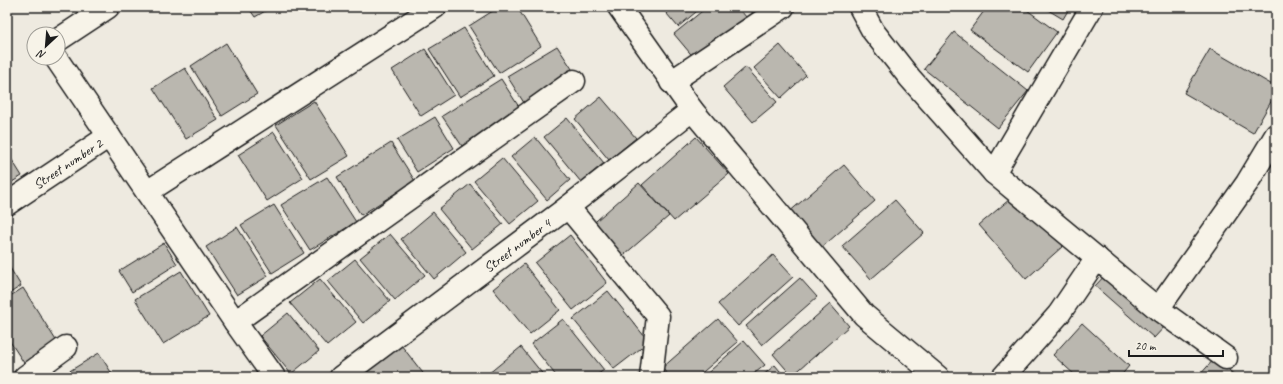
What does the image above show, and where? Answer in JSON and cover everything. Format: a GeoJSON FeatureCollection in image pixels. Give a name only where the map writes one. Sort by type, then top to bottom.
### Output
{"type":"FeatureCollection","features":[{"type":"Feature","properties":{"kind":"street"},"geometry":{"type":"LineString","coordinates":[[66,35],[108,7]]}},
{"type":"Feature","properties":{"kind":"street"},"geometry":{"type":"LineString","coordinates":[[147,192],[435,7]]}},
{"type":"Feature","properties":{"kind":"street"},"geometry":{"type":"LineString","coordinates":[[619,7],[692,110],[864,315],[938,377]]}},
{"type":"Feature","properties":{"kind":"street"},"geometry":{"type":"LineString","coordinates":[[671,82],[783,7]]}},
{"type":"Feature","properties":{"kind":"street"},"geometry":{"type":"LineString","coordinates":[[860,7],[873,31],[910,78],[994,173],[1158,310],[1226,358]]}},
{"type":"Feature","properties":{"kind":"street"},"geometry":{"type":"LineString","coordinates":[[994,173],[1092,7]]}},
{"type":"Feature","properties":{"kind":"street"},"geometry":{"type":"LineString","coordinates":[[61,66],[234,322],[274,377]]}},
{"type":"Feature","properties":{"kind":"street"},"geometry":{"type":"LineString","coordinates":[[234,322],[574,81]]}},
{"type":"Feature","properties":{"kind":"street","name":"Street number 4"},"geometry":{"type":"LineString","coordinates":[[341,377],[568,207],[692,110]]}},
{"type":"Feature","properties":{"kind":"street"},"geometry":{"type":"LineString","coordinates":[[1158,310],[1247,183],[1276,135]]}},
{"type":"Feature","properties":{"kind":"street","name":"Street number 2"},"geometry":{"type":"LineString","coordinates":[[7,204],[109,136]]}},
{"type":"Feature","properties":{"kind":"street"},"geometry":{"type":"LineString","coordinates":[[568,207],[658,316],[651,377]]}},
{"type":"Feature","properties":{"kind":"street"},"geometry":{"type":"LineString","coordinates":[[1003,377],[1059,314],[1097,258]]}},
{"type":"Feature","properties":{"kind":"street"},"geometry":{"type":"LineString","coordinates":[[25,377],[66,347]]}},
{"type":"Feature","properties":{"kind":"building"},"geometry":{"type":"Polygon","coordinates":[[[248,7],[272,7],[255,17],[248,7]]]}},
{"type":"Feature","properties":{"kind":"building"},"geometry":{"type":"Polygon","coordinates":[[[499,7],[517,7],[541,46],[499,73],[469,26],[499,7]]]}},
{"type":"Feature","properties":{"kind":"building"},"geometry":{"type":"Polygon","coordinates":[[[661,7],[702,7],[678,27],[661,7]]]}},
{"type":"Feature","properties":{"kind":"building"},"geometry":{"type":"Polygon","coordinates":[[[707,7],[738,7],[746,17],[695,59],[674,34],[707,7]]]}},
{"type":"Feature","properties":{"kind":"building"},"geometry":{"type":"Polygon","coordinates":[[[748,7],[764,7],[754,15],[748,7]]]}},
{"type":"Feature","properties":{"kind":"building"},"geometry":{"type":"Polygon","coordinates":[[[987,7],[1023,7],[1057,32],[1028,72],[970,30],[987,7]]]}},
{"type":"Feature","properties":{"kind":"building"},"geometry":{"type":"Polygon","coordinates":[[[1043,7],[1070,7],[1063,19],[1043,7]]]}},
{"type":"Feature","properties":{"kind":"building"},"geometry":{"type":"Polygon","coordinates":[[[464,28],[494,76],[460,97],[429,49],[464,28]]]}},
{"type":"Feature","properties":{"kind":"building"},"geometry":{"type":"Polygon","coordinates":[[[954,32],[1028,91],[998,128],[924,69],[954,32]]]}},
{"type":"Feature","properties":{"kind":"building"},"geometry":{"type":"Polygon","coordinates":[[[226,43],[257,94],[222,116],[191,66],[226,43]]]}},
{"type":"Feature","properties":{"kind":"building"},"geometry":{"type":"Polygon","coordinates":[[[780,45],[806,75],[781,98],[754,68],[780,45]]]}},
{"type":"Feature","properties":{"kind":"building"},"geometry":{"type":"Polygon","coordinates":[[[557,46],[576,75],[526,106],[507,76],[557,46]]]}},
{"type":"Feature","properties":{"kind":"building"},"geometry":{"type":"Polygon","coordinates":[[[425,49],[454,95],[421,116],[392,70],[425,49]]]}},
{"type":"Feature","properties":{"kind":"building"},"geometry":{"type":"Polygon","coordinates":[[[1210,49],[1276,87],[1276,93],[1253,133],[1184,93],[1210,49]]]}},
{"type":"Feature","properties":{"kind":"building"},"geometry":{"type":"Polygon","coordinates":[[[746,67],[777,102],[753,122],[723,87],[746,67]]]}},
{"type":"Feature","properties":{"kind":"building"},"geometry":{"type":"Polygon","coordinates":[[[185,68],[218,120],[186,139],[153,88],[185,68]]]}},
{"type":"Feature","properties":{"kind":"building"},"geometry":{"type":"Polygon","coordinates":[[[501,79],[521,110],[462,146],[442,116],[501,79]]]}},
{"type":"Feature","properties":{"kind":"building"},"geometry":{"type":"Polygon","coordinates":[[[601,97],[636,138],[609,160],[575,119],[601,97]]]}},
{"type":"Feature","properties":{"kind":"building"},"geometry":{"type":"Polygon","coordinates":[[[314,101],[349,156],[311,179],[276,125],[314,101]]]}},
{"type":"Feature","properties":{"kind":"building"},"geometry":{"type":"Polygon","coordinates":[[[435,117],[454,148],[417,172],[397,140],[435,117]]]}},
{"type":"Feature","properties":{"kind":"building"},"geometry":{"type":"Polygon","coordinates":[[[567,118],[604,163],[581,182],[544,137],[567,118]]]}},
{"type":"Feature","properties":{"kind":"building"},"geometry":{"type":"Polygon","coordinates":[[[274,132],[303,178],[267,201],[238,155],[274,132]]]}},
{"type":"Feature","properties":{"kind":"building"},"geometry":{"type":"Polygon","coordinates":[[[535,137],[570,180],[547,200],[511,157],[535,137]]]}},
{"type":"Feature","properties":{"kind":"building"},"geometry":{"type":"Polygon","coordinates":[[[696,137],[729,174],[674,221],[642,185],[696,137]]]}},
{"type":"Feature","properties":{"kind":"building"},"geometry":{"type":"Polygon","coordinates":[[[391,143],[415,181],[361,215],[337,177],[391,143]]]}},
{"type":"Feature","properties":{"kind":"building"},"geometry":{"type":"Polygon","coordinates":[[[7,152],[22,176],[7,185],[7,152]]]}},
{"type":"Feature","properties":{"kind":"building"},"geometry":{"type":"Polygon","coordinates":[[[502,158],[538,201],[510,224],[474,181],[502,158]]]}},
{"type":"Feature","properties":{"kind":"building"},"geometry":{"type":"Polygon","coordinates":[[[844,165],[875,201],[820,249],[788,213],[844,165]]]}},
{"type":"Feature","properties":{"kind":"building"},"geometry":{"type":"Polygon","coordinates":[[[327,177],[356,222],[310,250],[281,205],[327,177]]]}},
{"type":"Feature","properties":{"kind":"building"},"geometry":{"type":"Polygon","coordinates":[[[639,183],[669,216],[617,261],[588,228],[639,183]]]}},
{"type":"Feature","properties":{"kind":"building"},"geometry":{"type":"Polygon","coordinates":[[[470,184],[503,224],[472,249],[439,209],[470,184]]]}},
{"type":"Feature","properties":{"kind":"building"},"geometry":{"type":"Polygon","coordinates":[[[1016,194],[1063,246],[1026,279],[979,225],[1016,194]]]}},
{"type":"Feature","properties":{"kind":"building"},"geometry":{"type":"Polygon","coordinates":[[[895,200],[924,233],[871,279],[842,246],[895,200]]]}},
{"type":"Feature","properties":{"kind":"building"},"geometry":{"type":"Polygon","coordinates":[[[274,205],[304,253],[272,273],[241,225],[274,205]]]}},
{"type":"Feature","properties":{"kind":"building"},"geometry":{"type":"Polygon","coordinates":[[[433,212],[466,252],[434,279],[401,239],[433,212]]]}},
{"type":"Feature","properties":{"kind":"building"},"geometry":{"type":"Polygon","coordinates":[[[237,227],[268,276],[237,295],[206,247],[237,227]]]}},
{"type":"Feature","properties":{"kind":"building"},"geometry":{"type":"Polygon","coordinates":[[[390,234],[425,275],[395,300],[360,258],[390,234]]]}},
{"type":"Feature","properties":{"kind":"building"},"geometry":{"type":"Polygon","coordinates":[[[570,235],[607,283],[573,310],[535,263],[570,235]]]}},
{"type":"Feature","properties":{"kind":"building"},"geometry":{"type":"Polygon","coordinates":[[[164,243],[177,264],[132,292],[119,271],[164,243]]]}},
{"type":"Feature","properties":{"kind":"building"},"geometry":{"type":"Polygon","coordinates":[[[773,255],[793,277],[738,326],[718,304],[773,255]]]}},
{"type":"Feature","properties":{"kind":"building"},"geometry":{"type":"Polygon","coordinates":[[[355,259],[390,301],[363,323],[328,281],[355,259]]]}},
{"type":"Feature","properties":{"kind":"building"},"geometry":{"type":"Polygon","coordinates":[[[7,263],[21,286],[7,295],[7,263]]]}},
{"type":"Feature","properties":{"kind":"building"},"geometry":{"type":"Polygon","coordinates":[[[524,264],[560,310],[530,334],[493,289],[524,264]]]}},
{"type":"Feature","properties":{"kind":"building"},"geometry":{"type":"Polygon","coordinates":[[[181,271],[209,316],[163,344],[135,299],[181,271]]]}},
{"type":"Feature","properties":{"kind":"building"},"geometry":{"type":"Polygon","coordinates":[[[1107,273],[1166,325],[1154,338],[1095,286],[1107,273]]]}},
{"type":"Feature","properties":{"kind":"building"},"geometry":{"type":"Polygon","coordinates":[[[800,278],[817,297],[762,345],[746,326],[800,278]]]}},
{"type":"Feature","properties":{"kind":"building"},"geometry":{"type":"Polygon","coordinates":[[[320,279],[356,322],[327,346],[290,303],[320,279]]]}},
{"type":"Feature","properties":{"kind":"building"},"geometry":{"type":"Polygon","coordinates":[[[23,288],[57,342],[24,363],[7,337],[7,298],[23,288]]]}},
{"type":"Feature","properties":{"kind":"building"},"geometry":{"type":"Polygon","coordinates":[[[608,291],[649,342],[614,369],[573,319],[608,291]]]}},
{"type":"Feature","properties":{"kind":"building"},"geometry":{"type":"Polygon","coordinates":[[[830,304],[849,326],[792,376],[773,354],[830,304]]]}},
{"type":"Feature","properties":{"kind":"building"},"geometry":{"type":"Polygon","coordinates":[[[288,313],[319,351],[291,374],[260,336],[288,313]]]}},
{"type":"Feature","properties":{"kind":"building"},"geometry":{"type":"Polygon","coordinates":[[[563,319],[604,370],[594,377],[557,377],[531,344],[563,319]]]}},
{"type":"Feature","properties":{"kind":"building"},"geometry":{"type":"Polygon","coordinates":[[[718,319],[738,342],[697,377],[670,377],[662,368],[718,319]]]}},
{"type":"Feature","properties":{"kind":"building"},"geometry":{"type":"Polygon","coordinates":[[[1082,323],[1129,366],[1120,377],[1077,377],[1053,355],[1082,323]]]}},
{"type":"Feature","properties":{"kind":"building"},"geometry":{"type":"Polygon","coordinates":[[[744,341],[765,365],[750,377],[703,377],[744,341]]]}},
{"type":"Feature","properties":{"kind":"building"},"geometry":{"type":"Polygon","coordinates":[[[401,345],[426,377],[361,376],[401,345]]]}},
{"type":"Feature","properties":{"kind":"building"},"geometry":{"type":"Polygon","coordinates":[[[521,347],[545,377],[491,377],[488,374],[521,347]]]}},
{"type":"Feature","properties":{"kind":"building"},"geometry":{"type":"Polygon","coordinates":[[[99,353],[114,377],[71,377],[68,372],[99,353]]]}},
{"type":"Feature","properties":{"kind":"building"},"geometry":{"type":"Polygon","coordinates":[[[1215,358],[1237,377],[1198,377],[1215,358]]]}},
{"type":"Feature","properties":{"kind":"building"},"geometry":{"type":"Polygon","coordinates":[[[775,365],[785,377],[761,377],[775,365]]]}}]}
